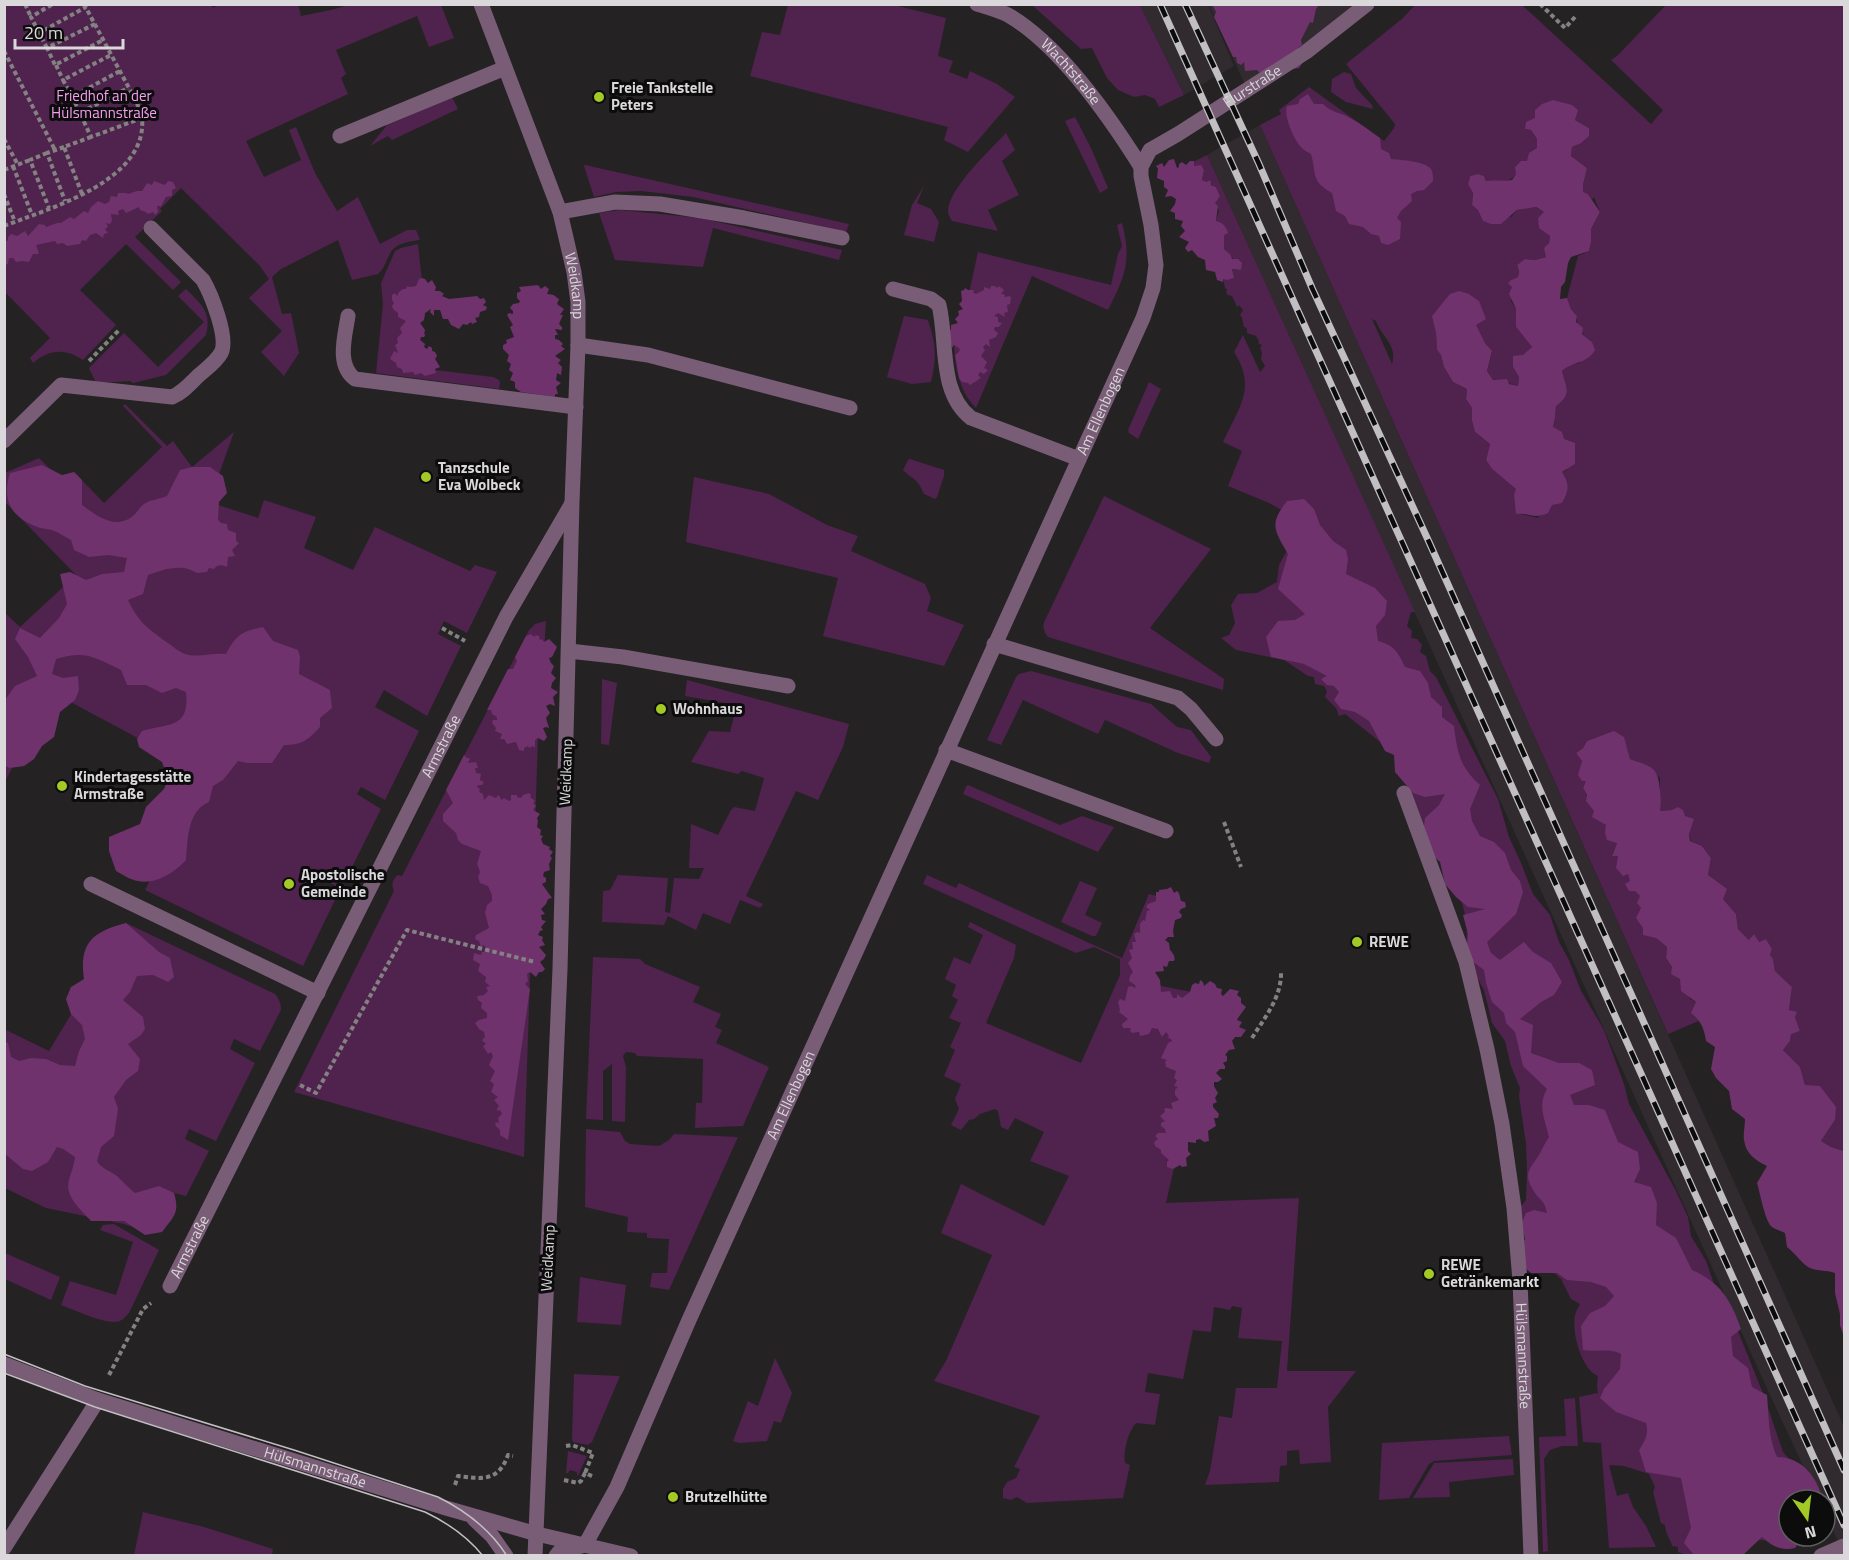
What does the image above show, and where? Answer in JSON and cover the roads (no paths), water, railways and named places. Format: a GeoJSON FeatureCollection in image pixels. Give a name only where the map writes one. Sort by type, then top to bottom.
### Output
{"type":"FeatureCollection","features":[{"type":"Feature","properties":{"kind":"street","name":"Weidkamp"},"geometry":{"type":"LineString","coordinates":[[481,4],[560,212],[574,272],[578,302],[561,969],[535,1556]]}},
{"type":"Feature","properties":{"kind":"street","name":"Wachtstraße"},"geometry":{"type":"LineString","coordinates":[[977,4],[1020,22],[1047,45],[1080,82],[1142,167]]}},
{"type":"Feature","properties":{"kind":"street","name":"Flurstraße"},"geometry":{"type":"LineString","coordinates":[[1142,167],[1150,150],[1156,145],[1306,52],[1367,4]]}},
{"type":"Feature","properties":{"kind":"street"},"geometry":{"type":"LineString","coordinates":[[340,136],[505,68]]}},
{"type":"Feature","properties":{"kind":"street","name":"Am Ellenbogen"},"geometry":{"type":"LineString","coordinates":[[586,1550],[617,1487],[689,1320],[1132,344],[1153,288],[1156,265],[1141,176],[1142,167]]}},
{"type":"Feature","properties":{"kind":"street"},"geometry":{"type":"LineString","coordinates":[[560,212],[615,202],[660,204],[842,238]]}},
{"type":"Feature","properties":{"kind":"street"},"geometry":{"type":"LineString","coordinates":[[4,441],[61,385],[172,397],[220,355],[224,347],[223,341],[216,309],[208,288],[203,280],[151,228]]}},
{"type":"Feature","properties":{"kind":"street"},"geometry":{"type":"LineString","coordinates":[[893,289],[931,299],[939,305],[950,383],[956,402],[964,413],[971,418],[1079,459]]}},
{"type":"Feature","properties":{"kind":"street"},"geometry":{"type":"LineString","coordinates":[[348,316],[344,366],[348,375],[355,379],[576,407]]}},
{"type":"Feature","properties":{"kind":"street"},"geometry":{"type":"LineString","coordinates":[[578,345],[648,355],[850,408]]}},
{"type":"Feature","properties":{"kind":"street","name":"Armstraße"},"geometry":{"type":"LineString","coordinates":[[170,1286],[506,617],[572,502]]}},
{"type":"Feature","properties":{"kind":"street"},"geometry":{"type":"LineString","coordinates":[[994,644],[1178,698],[1191,709],[1216,739]]}},
{"type":"Feature","properties":{"kind":"street"},"geometry":{"type":"LineString","coordinates":[[569,651],[623,657],[788,686]]}},
{"type":"Feature","properties":{"kind":"street"},"geometry":{"type":"LineString","coordinates":[[946,750],[1166,831]]}},
{"type":"Feature","properties":{"kind":"street","name":"Hülsmannstraße"},"geometry":{"type":"LineString","coordinates":[[1404,793],[1466,963],[1495,1085],[1514,1208],[1520,1281],[1531,1556]]}},
{"type":"Feature","properties":{"kind":"street"},"geometry":{"type":"LineString","coordinates":[[91,884],[318,993]]}},
{"type":"Feature","properties":{"kind":"street","name":"Hülsmannstraße"},"geometry":{"type":"LineString","coordinates":[[4,1364],[98,1400],[446,1508],[537,1533],[586,1550],[631,1556]]}},
{"type":"Feature","properties":{"kind":"street"},"geometry":{"type":"LineString","coordinates":[[4,1548],[98,1400]]}},
{"type":"Feature","properties":{"kind":"street"},"geometry":{"type":"LineString","coordinates":[[466,1514],[492,1536],[506,1556]]}},
{"type":"Feature","properties":{"kind":"street"},"geometry":{"type":"LineString","coordinates":[[1821,1556],[1845,1546]]}},
{"type":"Feature","properties":{"kind":"street"},"geometry":{"type":"LineString","coordinates":[[556,1556],[559,1552],[586,1550]]}},
{"type":"Feature","properties":{"kind":"tram line"},"geometry":{"type":"LineString","coordinates":[[4,1354],[85,1386],[438,1497],[477,1522],[493,1537],[507,1556]]}},
{"type":"Feature","properties":{"kind":"tram line"},"geometry":{"type":"LineString","coordinates":[[4,1373],[95,1407],[425,1512],[457,1531],[483,1556]]}},
{"type":"Feature","properties":{"kind":"railway"},"geometry":{"type":"LineString","coordinates":[[1160,4],[1844,1525]]}},
{"type":"Feature","properties":{"kind":"railway"},"geometry":{"type":"LineString","coordinates":[[1185,4],[1429,542],[1844,1470]]}},
{"type":"Feature","properties":{"kind":"place","name":"Freie Tankstelle Peters"},"geometry":{"type":"Point","coordinates":[599,97]}},
{"type":"Feature","properties":{"kind":"place","name":"Tanzschule Eva Wolbeck"},"geometry":{"type":"Point","coordinates":[426,477]}},
{"type":"Feature","properties":{"kind":"place","name":"Wohnhaus"},"geometry":{"type":"Point","coordinates":[661,709]}},
{"type":"Feature","properties":{"kind":"place","name":"Kindertagesstätte Armstraße"},"geometry":{"type":"Point","coordinates":[62,786]}},
{"type":"Feature","properties":{"kind":"place","name":"Apostolische Gemeinde"},"geometry":{"type":"Point","coordinates":[289,884]}},
{"type":"Feature","properties":{"kind":"place","name":"REWE"},"geometry":{"type":"Point","coordinates":[1357,942]}},
{"type":"Feature","properties":{"kind":"place","name":"REWE Getränkemarkt"},"geometry":{"type":"Point","coordinates":[1429,1274]}},
{"type":"Feature","properties":{"kind":"place","name":"Brutzelhütte"},"geometry":{"type":"Point","coordinates":[673,1497]}},
{"type":"Feature","properties":{"kind":"park label","name":"Friedhof an der Hülsmannstraße"},"geometry":{"type":"Point","coordinates":[104,104]}}]}
